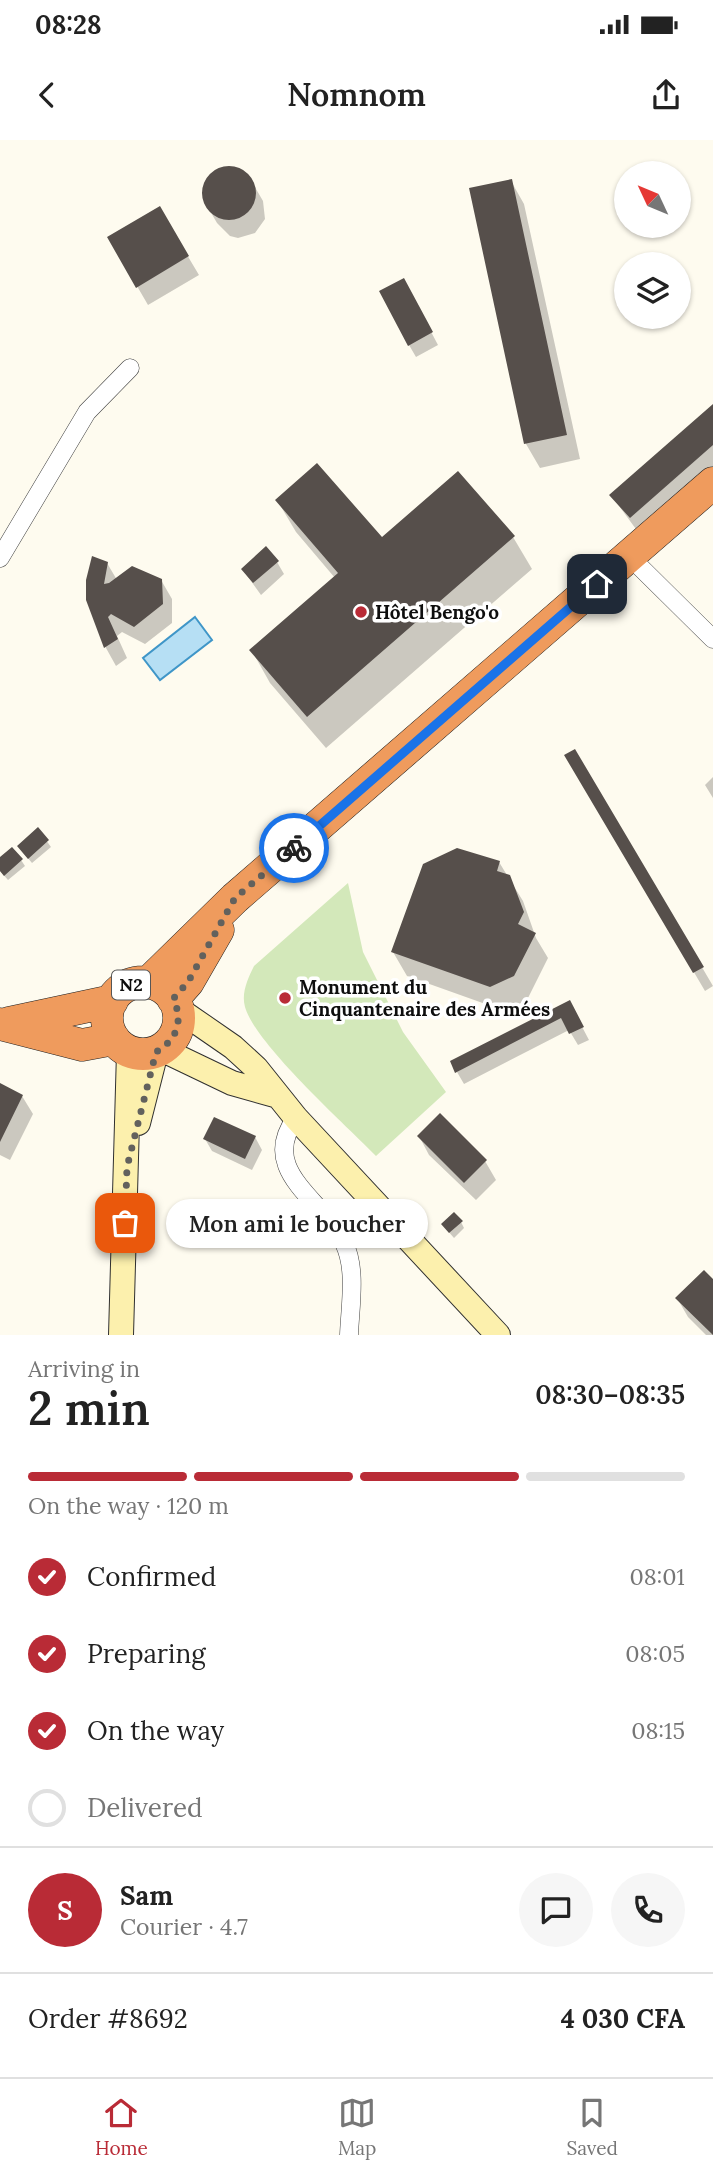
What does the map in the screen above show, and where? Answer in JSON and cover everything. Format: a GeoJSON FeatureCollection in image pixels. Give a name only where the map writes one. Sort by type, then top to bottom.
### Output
{"type":"FeatureCollection","features":[{"type":"Feature","properties":{"kind":"highway","name":"N2"},"geometry":{"type":"LineString","coordinates":[[140,1048],[107,1020],[112,1001],[124,988],[166,997],[188,982],[235,898],[713,483]]}},
{"type":"Feature","properties":{"kind":"highway","name":"N2"},"geometry":{"type":"LineString","coordinates":[[2,1024],[82,1045],[140,1048],[175,1034],[166,997]]}},
{"type":"Feature","properties":{"kind":"highway","name":"N2"},"geometry":{"type":"LineString","coordinates":[[2,1024],[112,1001]]}},
{"type":"Feature","properties":{"kind":"street"},"geometry":{"type":"LineString","coordinates":[[0,558],[88,412],[130,369]]}},
{"type":"Feature","properties":{"kind":"street"},"geometry":{"type":"LineString","coordinates":[[629,556],[713,639]]}},
{"type":"Feature","properties":{"kind":"street"},"geometry":{"type":"LineString","coordinates":[[166,997],[233,1047],[498,1335]]}},
{"type":"Feature","properties":{"kind":"street"},"geometry":{"type":"LineString","coordinates":[[121,1335],[127,1167],[140,1048],[232,1083],[278,1096]]}},
{"type":"Feature","properties":{"kind":"street"},"geometry":{"type":"LineString","coordinates":[[296,1118],[287,1130],[284,1160],[291,1174],[345,1244],[351,1287],[349,1335]]}},
{"type":"Feature","properties":{"kind":"green space"},"geometry":{"type":"Polygon","coordinates":[[[348,883],[363,952],[403,1032],[446,1092],[376,1156],[283,1063],[253,1023],[244,1002],[246,986],[254,966],[348,883]]]}},
{"type":"Feature","properties":{"kind":"water"},"geometry":{"type":"Polygon","coordinates":[[[195,617],[212,640],[160,680],[143,658],[195,617]]]}},
{"type":"Feature","properties":{"kind":"building"},"geometry":{"type":"Polygon","coordinates":[[[229,166],[248,174],[256,193],[248,212],[229,220],[210,212],[202,193],[210,174],[229,166]]]}},
{"type":"Feature","properties":{"kind":"building"},"geometry":{"type":"Polygon","coordinates":[[[512,179],[567,435],[524,444],[469,188],[512,179]]]}},
{"type":"Feature","properties":{"kind":"building"},"geometry":{"type":"Polygon","coordinates":[[[160,206],[189,256],[136,288],[107,237],[160,206]]]}},
{"type":"Feature","properties":{"kind":"building"},"geometry":{"type":"Polygon","coordinates":[[[404,278],[433,332],[408,346],[379,291],[404,278]]]}},
{"type":"Feature","properties":{"kind":"building"},"geometry":{"type":"Polygon","coordinates":[[[713,404],[713,445],[630,518],[609,495],[713,404]]]}},
{"type":"Feature","properties":{"kind":"building","name":"Hôtel Bengo'o"},"geometry":{"type":"Polygon","coordinates":[[[317,463],[382,537],[458,471],[515,536],[307,717],[249,650],[338,573],[275,500],[317,463]]]}},
{"type":"Feature","properties":{"kind":"building"},"geometry":{"type":"Polygon","coordinates":[[[266,546],[279,561],[253,583],[241,569],[266,546]]]}},
{"type":"Feature","properties":{"kind":"building"},"geometry":{"type":"Polygon","coordinates":[[[92,556],[108,562],[104,584],[132,566],[162,579],[163,604],[134,627],[111,614],[108,617],[118,639],[104,648],[86,600],[86,580],[92,556]]]}},
{"type":"Feature","properties":{"kind":"building"},"geometry":{"type":"Polygon","coordinates":[[[575,749],[704,967],[693,973],[564,755],[575,749]]]}},
{"type":"Feature","properties":{"kind":"building"},"geometry":{"type":"Polygon","coordinates":[[[38,827],[49,840],[28,859],[17,846],[38,827]]]}},
{"type":"Feature","properties":{"kind":"building"},"geometry":{"type":"Polygon","coordinates":[[[12,847],[23,859],[4,876],[0,871],[0,857],[12,847]]]}},
{"type":"Feature","properties":{"kind":"building"},"geometry":{"type":"Polygon","coordinates":[[[457,848],[500,861],[497,871],[510,875],[524,912],[518,924],[536,933],[514,976],[490,987],[391,952],[423,864],[457,848]]]}},
{"type":"Feature","properties":{"kind":"building"},"geometry":{"type":"Polygon","coordinates":[[[570,1000],[584,1027],[569,1034],[561,1018],[455,1073],[450,1061],[570,1000]]]}},
{"type":"Feature","properties":{"kind":"building"},"geometry":{"type":"Polygon","coordinates":[[[0,1083],[23,1095],[0,1142],[0,1083]]]}},
{"type":"Feature","properties":{"kind":"building"},"geometry":{"type":"Polygon","coordinates":[[[440,1113],[487,1160],[464,1183],[417,1136],[440,1113]]]}},
{"type":"Feature","properties":{"kind":"building"},"geometry":{"type":"Polygon","coordinates":[[[214,1117],[256,1136],[245,1159],[203,1139],[214,1117]]]}},
{"type":"Feature","properties":{"kind":"building"},"geometry":{"type":"Polygon","coordinates":[[[454,1212],[463,1221],[449,1233],[441,1224],[454,1212]]]}},
{"type":"Feature","properties":{"kind":"building"},"geometry":{"type":"Polygon","coordinates":[[[704,1270],[713,1279],[713,1335],[675,1298],[704,1270]]]}},
{"type":"Feature","properties":{"kind":"way so far"},"geometry":{"type":"LineString","coordinates":[[125,1223],[127,1167],[156,1052],[170,1042],[178,1024],[178,1009],[173,999],[188,982],[235,898],[294,848]]}},
{"type":"Feature","properties":{"kind":"place","name":"Hôtel Bengo'o"},"geometry":{"type":"Point","coordinates":[361,612]}},
{"type":"Feature","properties":{"kind":"place","name":"Monument du Cinquantenaire des Armées"},"geometry":{"type":"Point","coordinates":[285,998]}},
{"type":"Feature","properties":{"kind":"place","name":"Mon ami le boucher"},"geometry":{"type":"Point","coordinates":[125,1223]}},
{"type":"Feature","properties":{"kind":"route"},"geometry":{"type":"LineString","coordinates":[[294,848],[597,584]]}}]}
